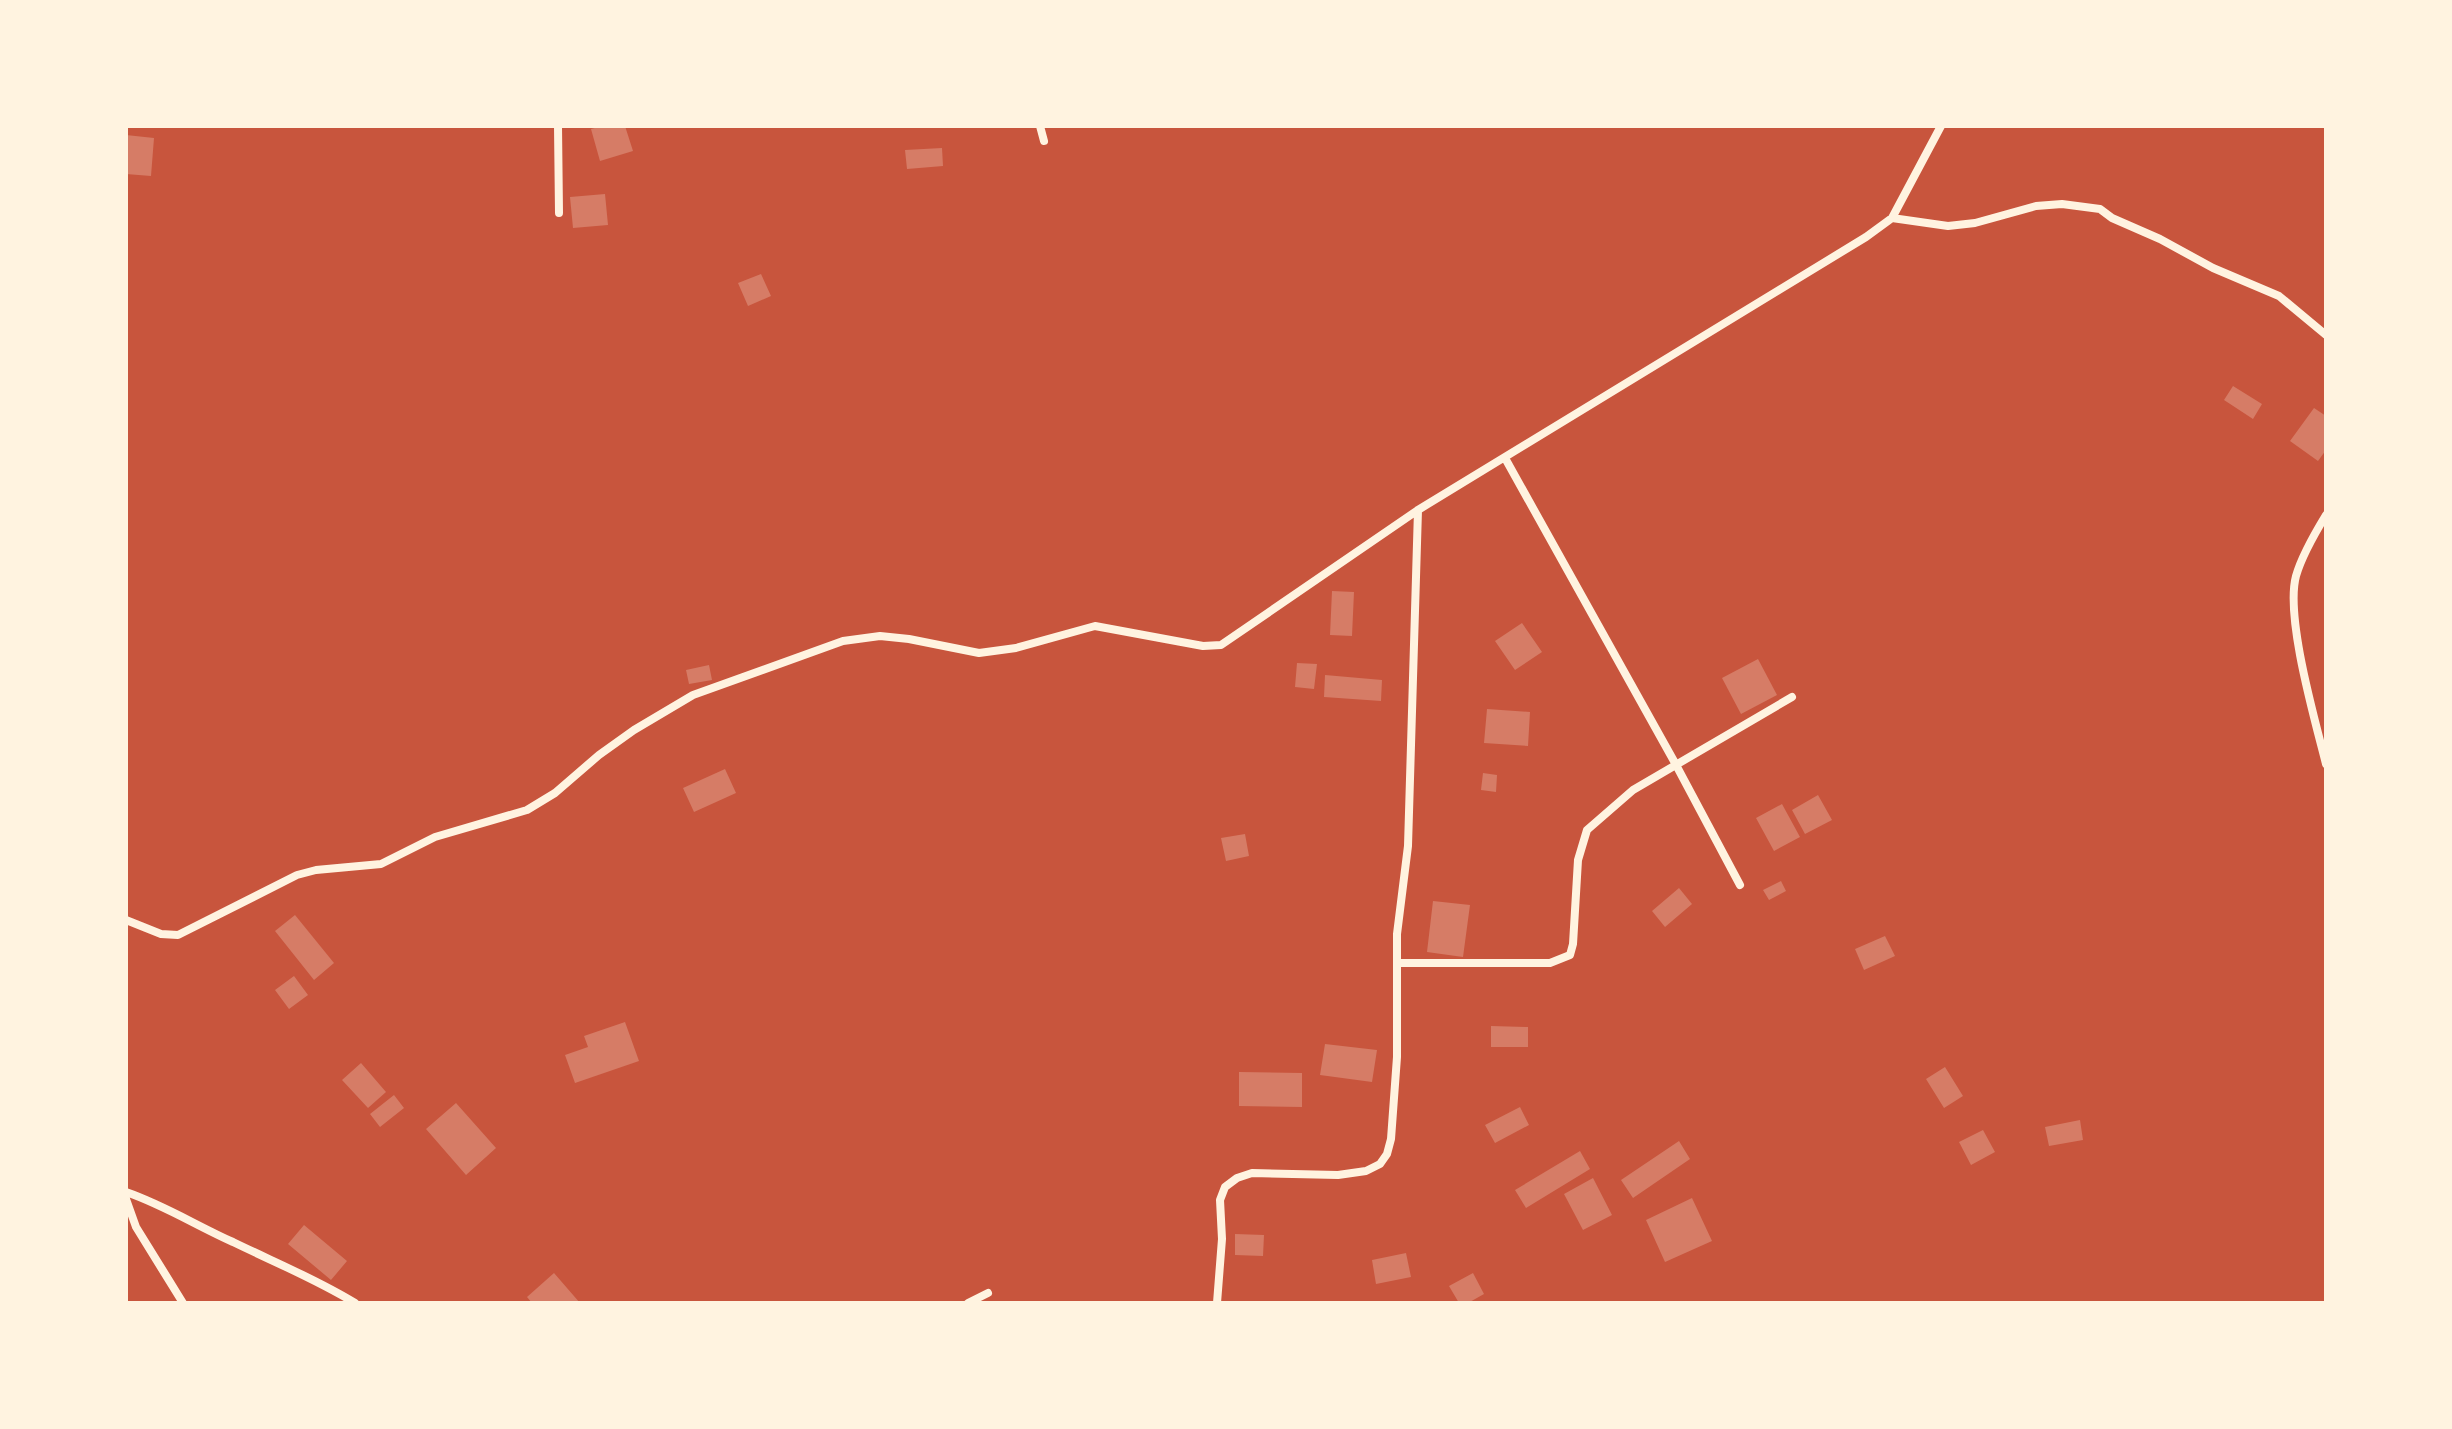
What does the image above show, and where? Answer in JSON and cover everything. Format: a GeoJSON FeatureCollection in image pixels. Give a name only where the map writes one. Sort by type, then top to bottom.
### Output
{"type":"FeatureCollection","features":[{"type":"Feature","properties":{"kind":"street"},"geometry":{"type":"LineString","coordinates":[[558,126],[559,213]]}},
{"type":"Feature","properties":{"kind":"street"},"geometry":{"type":"LineString","coordinates":[[1040,126],[1044,141]]}},
{"type":"Feature","properties":{"kind":"street"},"geometry":{"type":"LineString","coordinates":[[126,920],[161,934],[178,935],[297,875],[316,870],[381,864],[435,837],[527,810],[555,793],[634,730],[693,695],[843,641],[880,636],[979,653],[1016,648],[1095,626],[1203,646],[1221,645],[1418,510],[1866,237],[1892,218],[1941,126]]}},
{"type":"Feature","properties":{"kind":"street"},"geometry":{"type":"LineString","coordinates":[[1892,218],[1948,226],[1975,223],[2036,206],[2062,204],[2100,209],[2112,218],[2160,239],[2213,268],[2279,296],[2326,335]]}},
{"type":"Feature","properties":{"kind":"street"},"geometry":{"type":"LineString","coordinates":[[1505,458],[1740,885]]}},
{"type":"Feature","properties":{"kind":"street"},"geometry":{"type":"LineString","coordinates":[[1217,1303],[1222,1239],[1220,1200],[1225,1187],[1237,1178],[1252,1173],[1338,1175],[1366,1171],[1380,1164],[1387,1154],[1397,1057],[1397,934],[1408,846],[1418,510]]}},
{"type":"Feature","properties":{"kind":"street"},"geometry":{"type":"LineString","coordinates":[[2326,515],[2296,577],[2294,610],[2304,670],[2326,764]]}},
{"type":"Feature","properties":{"kind":"street"},"geometry":{"type":"LineString","coordinates":[[1398,963],[1550,963],[1570,955],[1578,860],[1587,830],[1633,790],[1792,697]]}},
{"type":"Feature","properties":{"kind":"street"},"geometry":{"type":"LineString","coordinates":[[126,1192],[152,1201],[355,1303]]}},
{"type":"Feature","properties":{"kind":"street"},"geometry":{"type":"LineString","coordinates":[[126,1199],[136,1227],[183,1303]]}},
{"type":"Feature","properties":{"kind":"street"},"geometry":{"type":"LineString","coordinates":[[968,1303],[988,1293]]}},
{"type":"Feature","properties":{"kind":"building"},"geometry":{"type":"Polygon","coordinates":[[[625,126],[633,151],[600,161],[591,129],[625,126]]]}},
{"type":"Feature","properties":{"kind":"building"},"geometry":{"type":"Polygon","coordinates":[[[126,135],[154,138],[151,176],[126,174],[126,135]]]}},
{"type":"Feature","properties":{"kind":"building"},"geometry":{"type":"Polygon","coordinates":[[[942,148],[943,166],[907,169],[905,150],[942,148]]]}},
{"type":"Feature","properties":{"kind":"building"},"geometry":{"type":"Polygon","coordinates":[[[605,194],[608,225],[573,228],[570,197],[605,194]]]}},
{"type":"Feature","properties":{"kind":"building"},"geometry":{"type":"Polygon","coordinates":[[[761,274],[771,296],[748,306],[738,283],[761,274]]]}},
{"type":"Feature","properties":{"kind":"building"},"geometry":{"type":"Polygon","coordinates":[[[2233,386],[2262,404],[2253,419],[2224,400],[2233,386]]]}},
{"type":"Feature","properties":{"kind":"building"},"geometry":{"type":"Polygon","coordinates":[[[2314,408],[2326,416],[2326,450],[2318,461],[2290,441],[2314,408]]]}},
{"type":"Feature","properties":{"kind":"building"},"geometry":{"type":"Polygon","coordinates":[[[1332,591],[1354,592],[1352,636],[1330,635],[1332,591]]]}},
{"type":"Feature","properties":{"kind":"building"},"geometry":{"type":"Polygon","coordinates":[[[1522,623],[1542,652],[1515,670],[1495,641],[1522,623]]]}},
{"type":"Feature","properties":{"kind":"building"},"geometry":{"type":"Polygon","coordinates":[[[1758,659],[1777,695],[1741,714],[1722,678],[1758,659]]]}},
{"type":"Feature","properties":{"kind":"building"},"geometry":{"type":"Polygon","coordinates":[[[1297,663],[1317,664],[1314,689],[1295,687],[1297,663]]]}},
{"type":"Feature","properties":{"kind":"building"},"geometry":{"type":"Polygon","coordinates":[[[709,665],[712,680],[689,684],[686,670],[709,665]]]}},
{"type":"Feature","properties":{"kind":"building"},"geometry":{"type":"Polygon","coordinates":[[[1325,675],[1382,680],[1381,701],[1324,697],[1325,675]]]}},
{"type":"Feature","properties":{"kind":"building"},"geometry":{"type":"Polygon","coordinates":[[[1487,709],[1530,712],[1528,746],[1484,743],[1487,709]]]}},
{"type":"Feature","properties":{"kind":"building"},"geometry":{"type":"Polygon","coordinates":[[[725,769],[736,793],[694,812],[683,788],[725,769]]]}},
{"type":"Feature","properties":{"kind":"building"},"geometry":{"type":"Polygon","coordinates":[[[1483,773],[1497,775],[1496,792],[1481,790],[1483,773]]]}},
{"type":"Feature","properties":{"kind":"building"},"geometry":{"type":"Polygon","coordinates":[[[1818,795],[1832,820],[1805,834],[1792,810],[1818,795]]]}},
{"type":"Feature","properties":{"kind":"building"},"geometry":{"type":"Polygon","coordinates":[[[1782,804],[1800,837],[1774,851],[1756,818],[1782,804]]]}},
{"type":"Feature","properties":{"kind":"building"},"geometry":{"type":"Polygon","coordinates":[[[1245,834],[1249,856],[1226,861],[1221,838],[1245,834]]]}},
{"type":"Feature","properties":{"kind":"building"},"geometry":{"type":"Polygon","coordinates":[[[1781,881],[1786,891],[1769,900],[1763,890],[1781,881]]]}},
{"type":"Feature","properties":{"kind":"building"},"geometry":{"type":"Polygon","coordinates":[[[1679,888],[1692,904],[1665,927],[1652,911],[1679,888]]]}},
{"type":"Feature","properties":{"kind":"building"},"geometry":{"type":"Polygon","coordinates":[[[1433,901],[1470,905],[1463,957],[1427,952],[1433,901]]]}},
{"type":"Feature","properties":{"kind":"building"},"geometry":{"type":"Polygon","coordinates":[[[295,915],[334,963],[314,980],[275,931],[295,915]]]}},
{"type":"Feature","properties":{"kind":"building"},"geometry":{"type":"Polygon","coordinates":[[[1885,936],[1895,956],[1864,970],[1855,949],[1885,936]]]}},
{"type":"Feature","properties":{"kind":"building"},"geometry":{"type":"Polygon","coordinates":[[[294,976],[308,995],[289,1009],[275,990],[294,976]]]}},
{"type":"Feature","properties":{"kind":"building"},"geometry":{"type":"Polygon","coordinates":[[[625,1022],[639,1061],[575,1083],[565,1055],[588,1047],[584,1036],[625,1022]]]}},
{"type":"Feature","properties":{"kind":"building"},"geometry":{"type":"Polygon","coordinates":[[[1491,1026],[1528,1027],[1528,1047],[1491,1047],[1491,1026]]]}},
{"type":"Feature","properties":{"kind":"building"},"geometry":{"type":"Polygon","coordinates":[[[1325,1044],[1377,1050],[1372,1082],[1320,1075],[1325,1044]]]}},
{"type":"Feature","properties":{"kind":"building"},"geometry":{"type":"Polygon","coordinates":[[[361,1063],[386,1092],[368,1108],[342,1080],[361,1063]]]}},
{"type":"Feature","properties":{"kind":"building"},"geometry":{"type":"Polygon","coordinates":[[[1945,1067],[1963,1096],[1944,1108],[1926,1079],[1945,1067]]]}},
{"type":"Feature","properties":{"kind":"building"},"geometry":{"type":"Polygon","coordinates":[[[1239,1072],[1302,1073],[1302,1107],[1239,1106],[1239,1072]]]}},
{"type":"Feature","properties":{"kind":"building"},"geometry":{"type":"Polygon","coordinates":[[[394,1095],[404,1108],[380,1127],[370,1114],[394,1095]]]}},
{"type":"Feature","properties":{"kind":"building"},"geometry":{"type":"Polygon","coordinates":[[[456,1103],[496,1148],[466,1175],[426,1129],[456,1103]]]}},
{"type":"Feature","properties":{"kind":"building"},"geometry":{"type":"Polygon","coordinates":[[[1520,1107],[1529,1125],[1495,1143],[1485,1125],[1520,1107]]]}},
{"type":"Feature","properties":{"kind":"building"},"geometry":{"type":"Polygon","coordinates":[[[2080,1120],[2083,1140],[2049,1146],[2045,1127],[2080,1120]]]}},
{"type":"Feature","properties":{"kind":"building"},"geometry":{"type":"Polygon","coordinates":[[[1983,1130],[1995,1152],[1971,1165],[1959,1142],[1983,1130]]]}},
{"type":"Feature","properties":{"kind":"building"},"geometry":{"type":"Polygon","coordinates":[[[1679,1141],[1690,1159],[1633,1198],[1621,1180],[1679,1141]]]}},
{"type":"Feature","properties":{"kind":"building"},"geometry":{"type":"Polygon","coordinates":[[[1580,1151],[1590,1169],[1526,1208],[1515,1190],[1580,1151]]]}},
{"type":"Feature","properties":{"kind":"building"},"geometry":{"type":"Polygon","coordinates":[[[1593,1178],[1612,1215],[1583,1230],[1564,1194],[1593,1178]]]}},
{"type":"Feature","properties":{"kind":"building"},"geometry":{"type":"Polygon","coordinates":[[[1692,1198],[1712,1241],[1665,1262],[1646,1220],[1692,1198]]]}},
{"type":"Feature","properties":{"kind":"building"},"geometry":{"type":"Polygon","coordinates":[[[304,1225],[347,1261],[331,1280],[288,1244],[304,1225]]]}},
{"type":"Feature","properties":{"kind":"building"},"geometry":{"type":"Polygon","coordinates":[[[1235,1234],[1264,1235],[1263,1256],[1235,1255],[1235,1234]]]}},
{"type":"Feature","properties":{"kind":"building"},"geometry":{"type":"Polygon","coordinates":[[[1406,1253],[1411,1277],[1376,1284],[1372,1260],[1406,1253]]]}},
{"type":"Feature","properties":{"kind":"building"},"geometry":{"type":"Polygon","coordinates":[[[554,1273],[580,1303],[532,1303],[527,1297],[554,1273]]]}},
{"type":"Feature","properties":{"kind":"building"},"geometry":{"type":"Polygon","coordinates":[[[1473,1273],[1484,1294],[1468,1303],[1459,1303],[1449,1286],[1473,1273]]]}}]}
